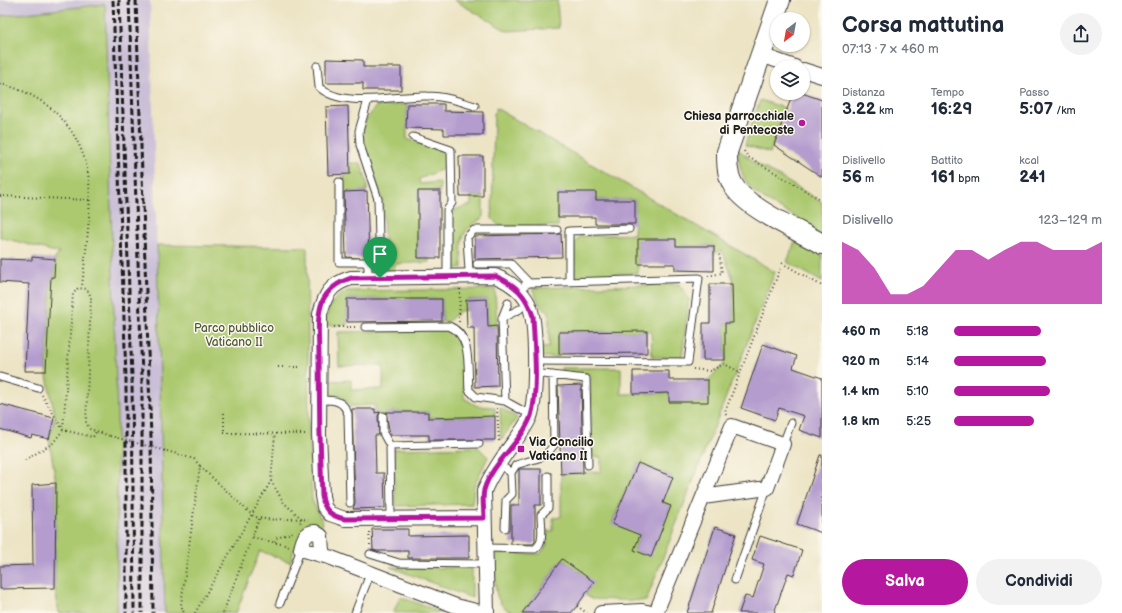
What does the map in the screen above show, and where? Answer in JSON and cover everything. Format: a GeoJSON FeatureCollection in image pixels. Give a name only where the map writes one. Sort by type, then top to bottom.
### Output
{"type":"FeatureCollection","features":[{"type":"Feature","properties":{"kind":"street"},"geometry":{"type":"LineString","coordinates":[[780,0],[727,152],[727,169],[732,183],[740,194],[754,206],[822,244]]}},
{"type":"Feature","properties":{"kind":"street"},"geometry":{"type":"LineString","coordinates":[[761,55],[775,60]]}},
{"type":"Feature","properties":{"kind":"street"},"geometry":{"type":"LineString","coordinates":[[810,72],[822,76]]}},
{"type":"Feature","properties":{"kind":"street"},"geometry":{"type":"LineString","coordinates":[[484,518],[345,519],[330,514],[324,507],[322,496],[319,400],[320,314],[323,300],[330,289],[339,282],[351,278],[495,276],[508,282],[519,290],[529,304],[533,316],[534,367],[531,415],[524,429],[490,477],[484,491],[484,518],[484,548],[488,613]]}},
{"type":"Feature","properties":{"kind":"street"},"geometry":{"type":"LineString","coordinates":[[656,613],[703,497],[732,426],[783,444],[767,488],[703,497]]}},
{"type":"Feature","properties":{"kind":"street"},"geometry":{"type":"LineString","coordinates":[[327,556],[322,551],[321,536],[315,532],[308,533],[305,536],[301,549],[327,556],[454,610],[484,613]]}},
{"type":"Feature","properties":{"kind":"street"},"geometry":{"type":"LineString","coordinates":[[601,613],[642,611],[652,613]]}},
{"type":"Feature","properties":{"kind":"lane"},"geometry":{"type":"LineString","coordinates":[[317,66],[319,87],[327,94],[368,100],[428,96],[451,99],[475,106]]}},
{"type":"Feature","properties":{"kind":"lane"},"geometry":{"type":"LineString","coordinates":[[368,100],[359,130],[360,145],[378,199],[374,278]]}},
{"type":"Feature","properties":{"kind":"lane"},"geometry":{"type":"LineString","coordinates":[[413,137],[451,150],[452,203],[447,210],[447,271]]}},
{"type":"Feature","properties":{"kind":"lane"},"geometry":{"type":"LineString","coordinates":[[339,182],[340,262],[365,262],[374,278]]}},
{"type":"Feature","properties":{"kind":"lane"},"geometry":{"type":"LineString","coordinates":[[569,282],[569,231],[629,229]]}},
{"type":"Feature","properties":{"kind":"lane"},"geometry":{"type":"LineString","coordinates":[[469,271],[467,237],[474,230],[557,230]]}},
{"type":"Feature","properties":{"kind":"lane"},"geometry":{"type":"LineString","coordinates":[[477,264],[511,264],[527,284],[699,278],[688,362],[534,367]]}},
{"type":"Feature","properties":{"kind":"lane"},"geometry":{"type":"LineString","coordinates":[[501,401],[502,318],[508,303]]}},
{"type":"Feature","properties":{"kind":"lane"},"geometry":{"type":"LineString","coordinates":[[502,318],[520,309]]}},
{"type":"Feature","properties":{"kind":"lane"},"geometry":{"type":"LineString","coordinates":[[366,327],[449,326],[455,328],[462,334],[466,342],[469,390],[476,397],[501,401],[523,411]]}},
{"type":"Feature","properties":{"kind":"lane"},"geometry":{"type":"LineString","coordinates":[[534,367],[553,375],[586,380],[588,466]]}},
{"type":"Feature","properties":{"kind":"lane"},"geometry":{"type":"LineString","coordinates":[[505,528],[506,500],[512,494],[508,471],[516,465],[545,456],[554,445],[553,375]]}},
{"type":"Feature","properties":{"kind":"lane"},"geometry":{"type":"LineString","coordinates":[[0,377],[38,388]]}},
{"type":"Feature","properties":{"kind":"lane"},"geometry":{"type":"LineString","coordinates":[[319,400],[335,400],[341,402],[348,414],[350,503]]}},
{"type":"Feature","properties":{"kind":"lane"},"geometry":{"type":"LineString","coordinates":[[383,416],[383,432],[390,446],[391,518]]}},
{"type":"Feature","properties":{"kind":"lane"},"geometry":{"type":"LineString","coordinates":[[783,444],[791,423]]}},
{"type":"Feature","properties":{"kind":"lane"},"geometry":{"type":"LineString","coordinates":[[390,446],[479,444]]}},
{"type":"Feature","properties":{"kind":"lane"},"geometry":{"type":"LineString","coordinates":[[484,548],[535,549],[539,547],[541,542],[541,514],[548,508],[548,476]]}},
{"type":"Feature","properties":{"kind":"lane"},"geometry":{"type":"LineString","coordinates":[[735,580],[767,488]]}},
{"type":"Feature","properties":{"kind":"lane"},"geometry":{"type":"LineString","coordinates":[[280,603],[301,549]]}},
{"type":"Feature","properties":{"kind":"lane"},"geometry":{"type":"LineString","coordinates":[[370,554],[399,563],[485,564]]}},
{"type":"Feature","properties":{"kind":"lane"},"geometry":{"type":"LineString","coordinates":[[355,613],[370,574]]}},
{"type":"Feature","properties":{"kind":"path"},"geometry":{"type":"LineString","coordinates":[[0,84],[20,89],[45,102],[65,123],[78,146],[87,168],[89,200],[82,287]]}},
{"type":"Feature","properties":{"kind":"path"},"geometry":{"type":"LineString","coordinates":[[741,147],[748,157],[822,200]]}},
{"type":"Feature","properties":{"kind":"path"},"geometry":{"type":"LineString","coordinates":[[0,196],[89,200]]}},
{"type":"Feature","properties":{"kind":"path"},"geometry":{"type":"LineString","coordinates":[[699,278],[722,273],[719,254]]}},
{"type":"Feature","properties":{"kind":"path"},"geometry":{"type":"LineString","coordinates":[[782,263],[822,286]]}},
{"type":"Feature","properties":{"kind":"path"},"geometry":{"type":"LineString","coordinates":[[732,426],[725,412],[780,269]]}},
{"type":"Feature","properties":{"kind":"path"},"geometry":{"type":"LineString","coordinates":[[25,460],[53,443],[63,430],[73,294],[78,288],[82,287]]}},
{"type":"Feature","properties":{"kind":"path"},"geometry":{"type":"LineString","coordinates":[[82,287],[87,289],[91,297],[86,423],[90,429],[96,432],[194,459],[252,515],[259,519],[301,518],[315,522]]}},
{"type":"Feature","properties":{"kind":"path"},"geometry":{"type":"LineString","coordinates":[[460,288],[460,320]]}},
{"type":"Feature","properties":{"kind":"path"},"geometry":{"type":"LineString","coordinates":[[334,327],[366,327]]}},
{"type":"Feature","properties":{"kind":"path"},"geometry":{"type":"LineString","coordinates":[[688,362],[693,369],[710,371],[724,364],[740,372]]}},
{"type":"Feature","properties":{"kind":"path"},"geometry":{"type":"LineString","coordinates":[[278,367],[300,367]]}},
{"type":"Feature","properties":{"kind":"path"},"geometry":{"type":"LineString","coordinates":[[38,388],[63,430],[93,438],[96,432]]}},
{"type":"Feature","properties":{"kind":"path"},"geometry":{"type":"LineString","coordinates":[[501,401],[498,440],[501,444]]}},
{"type":"Feature","properties":{"kind":"path"},"geometry":{"type":"LineString","coordinates":[[224,413],[224,433],[275,435],[312,434]]}},
{"type":"Feature","properties":{"kind":"path"},"geometry":{"type":"LineString","coordinates":[[195,613],[271,481],[275,435]]}},
{"type":"Feature","properties":{"kind":"path"},"geometry":{"type":"LineString","coordinates":[[184,613],[181,605],[200,466]]}},
{"type":"Feature","properties":{"kind":"path"},"geometry":{"type":"LineString","coordinates":[[271,481],[284,503],[301,518]]}},
{"type":"Feature","properties":{"kind":"path"},"geometry":{"type":"LineString","coordinates":[[275,542],[277,538],[299,530],[301,518]]}},
{"type":"Feature","properties":{"kind":"path"},"geometry":{"type":"LineString","coordinates":[[223,613],[259,519]]}},
{"type":"Feature","properties":{"kind":"path"},"geometry":{"type":"LineString","coordinates":[[369,528],[370,554]]}},
{"type":"Feature","properties":{"kind":"path"},"geometry":{"type":"LineString","coordinates":[[252,537],[301,549]]}},
{"type":"Feature","properties":{"kind":"path"},"geometry":{"type":"LineString","coordinates":[[577,606],[586,613]]}},
{"type":"Feature","properties":{"kind":"shaded area"},"geometry":{"type":"Polygon","coordinates":[[[0,0],[150,0],[162,433],[165,613],[117,613],[117,415],[105,5],[0,16],[0,0]]]}},
{"type":"Feature","properties":{"kind":"green space"},"geometry":{"type":"Polygon","coordinates":[[[454,0],[557,0],[559,28],[507,31],[454,0]]]}},
{"type":"Feature","properties":{"kind":"green space"},"geometry":{"type":"Polygon","coordinates":[[[105,4],[117,415],[117,613],[59,613],[55,588],[56,483],[49,439],[55,417],[46,371],[51,277],[54,277],[55,259],[59,253],[0,237],[0,16],[105,4]]]}},
{"type":"Feature","properties":{"kind":"green space"},"geometry":{"type":"Polygon","coordinates":[[[760,100],[785,108],[770,153],[745,145],[760,100]]]}},
{"type":"Feature","properties":{"kind":"green space"},"geometry":{"type":"Polygon","coordinates":[[[407,104],[407,139],[444,152],[443,169],[419,179],[420,184],[440,182],[440,191],[418,191],[418,258],[429,258],[429,262],[396,264],[393,271],[386,272],[382,199],[364,146],[363,133],[365,122],[376,106],[407,104]]]}},
{"type":"Feature","properties":{"kind":"green space"},"geometry":{"type":"Polygon","coordinates":[[[496,108],[775,272],[646,601],[592,599],[585,595],[593,582],[562,559],[522,613],[511,611],[504,607],[496,592],[496,553],[540,554],[547,545],[545,531],[553,531],[553,518],[561,517],[561,474],[601,472],[601,457],[592,457],[590,374],[561,372],[561,368],[621,368],[621,394],[669,393],[670,402],[708,402],[708,380],[724,364],[725,360],[725,323],[733,323],[733,279],[722,250],[714,254],[714,246],[676,246],[638,239],[638,273],[574,276],[574,245],[580,236],[634,234],[635,200],[596,200],[558,193],[558,226],[499,226],[492,219],[494,114],[496,108]],[[638,463],[632,477],[641,494],[626,488],[612,523],[628,530],[644,525],[634,550],[650,557],[671,506],[654,499],[673,477],[638,463]]]}},
{"type":"Feature","properties":{"kind":"green space"},"geometry":{"type":"Polygon","coordinates":[[[738,149],[754,162],[822,202],[822,237],[803,222],[758,195],[750,187],[744,177],[740,165],[738,149]]]}},
{"type":"Feature","properties":{"kind":"green space"},"geometry":{"type":"Polygon","coordinates":[[[350,163],[361,163],[367,183],[367,191],[344,192],[344,174],[350,163]]]}},
{"type":"Feature","properties":{"kind":"green space"},"geometry":{"type":"Polygon","coordinates":[[[471,196],[483,196],[483,218],[469,228],[465,233],[462,244],[462,268],[452,268],[451,217],[456,209],[471,205],[471,196]]]}},
{"type":"Feature","properties":{"kind":"green space"},"geometry":{"type":"Polygon","coordinates":[[[797,236],[822,251],[822,282],[787,262],[797,236]]]}},
{"type":"Feature","properties":{"kind":"green space","name":"Parco pubblico Vaticano II"},"geometry":{"type":"Polygon","coordinates":[[[157,245],[307,247],[309,434],[312,500],[323,523],[318,531],[295,547],[290,562],[260,551],[236,613],[165,613],[157,245]]]}},
{"type":"Feature","properties":{"kind":"green space"},"geometry":{"type":"Polygon","coordinates":[[[679,284],[689,299],[682,357],[652,357],[651,331],[559,332],[559,357],[541,357],[541,348],[549,347],[549,311],[541,307],[532,288],[679,284]]]}},
{"type":"Feature","properties":{"kind":"green space"},"geometry":{"type":"Polygon","coordinates":[[[495,289],[497,326],[488,327],[487,299],[467,300],[467,310],[460,311],[447,322],[442,322],[442,299],[347,299],[347,325],[325,325],[327,314],[331,305],[338,297],[347,291],[495,289]]]}},
{"type":"Feature","properties":{"kind":"green space"},"geometry":{"type":"Polygon","coordinates":[[[446,330],[455,334],[461,343],[464,398],[477,406],[495,407],[495,416],[428,418],[428,412],[391,412],[391,416],[375,416],[375,405],[350,406],[341,396],[328,395],[328,381],[351,380],[351,390],[383,389],[383,365],[339,366],[338,332],[446,330]]]}},
{"type":"Feature","properties":{"kind":"green space"},"geometry":{"type":"Polygon","coordinates":[[[500,407],[517,418],[501,440],[500,407]]]}},
{"type":"Feature","properties":{"kind":"green space"},"geometry":{"type":"Polygon","coordinates":[[[478,447],[488,457],[474,486],[472,504],[395,506],[394,449],[478,447]]]}},
{"type":"Feature","properties":{"kind":"green space"},"geometry":{"type":"Polygon","coordinates":[[[390,567],[472,568],[472,598],[390,567]]]}},
{"type":"Feature","properties":{"kind":"green space"},"geometry":{"type":"Polygon","coordinates":[[[400,597],[444,613],[393,613],[400,597]]]}},
{"type":"Feature","properties":{"kind":"building"},"geometry":{"type":"Polygon","coordinates":[[[326,59],[363,60],[363,67],[401,67],[401,90],[363,90],[363,83],[326,83],[326,59]]]}},
{"type":"Feature","properties":{"kind":"building","name":"Chiesa parrocchiale di Pentecoste"},"geometry":{"type":"Polygon","coordinates":[[[810,96],[822,100],[822,177],[774,145],[790,100],[810,100],[810,96]]]}},
{"type":"Feature","properties":{"kind":"building"},"geometry":{"type":"Polygon","coordinates":[[[407,104],[444,104],[444,111],[483,112],[483,135],[444,135],[444,129],[406,128],[407,104]]]}},
{"type":"Feature","properties":{"kind":"building"},"geometry":{"type":"Polygon","coordinates":[[[348,106],[350,174],[328,175],[326,107],[348,106]]]}},
{"type":"Feature","properties":{"kind":"building"},"geometry":{"type":"Polygon","coordinates":[[[459,156],[483,156],[483,196],[460,196],[459,156]]]}},
{"type":"Feature","properties":{"kind":"building"},"geometry":{"type":"Polygon","coordinates":[[[367,191],[369,259],[346,257],[344,192],[367,191]]]}},
{"type":"Feature","properties":{"kind":"building"},"geometry":{"type":"Polygon","coordinates":[[[418,191],[440,191],[440,258],[418,258],[418,191]]]}},
{"type":"Feature","properties":{"kind":"building"},"geometry":{"type":"Polygon","coordinates":[[[558,192],[596,192],[596,200],[635,200],[635,224],[595,224],[595,217],[558,217],[558,192]]]}},
{"type":"Feature","properties":{"kind":"building"},"geometry":{"type":"Polygon","coordinates":[[[561,234],[562,257],[475,259],[475,236],[561,234]]]}},
{"type":"Feature","properties":{"kind":"building"},"geometry":{"type":"Polygon","coordinates":[[[638,239],[676,239],[676,246],[714,246],[714,271],[675,270],[675,264],[638,264],[638,239]]]}},
{"type":"Feature","properties":{"kind":"building"},"geometry":{"type":"Polygon","coordinates":[[[32,257],[55,259],[54,277],[51,277],[46,371],[25,371],[29,284],[0,282],[0,259],[32,260],[32,257]]]}},
{"type":"Feature","properties":{"kind":"building"},"geometry":{"type":"Polygon","coordinates":[[[710,284],[732,284],[733,323],[725,323],[725,360],[703,360],[703,323],[710,323],[710,284]]]}},
{"type":"Feature","properties":{"kind":"building"},"geometry":{"type":"Polygon","coordinates":[[[347,299],[442,299],[442,321],[347,322],[347,299]]]}},
{"type":"Feature","properties":{"kind":"building"},"geometry":{"type":"Polygon","coordinates":[[[487,299],[488,327],[497,326],[498,386],[475,387],[474,328],[467,328],[466,300],[487,299]]]}},
{"type":"Feature","properties":{"kind":"building"},"geometry":{"type":"Polygon","coordinates":[[[647,331],[647,353],[559,354],[559,332],[647,331]]]}},
{"type":"Feature","properties":{"kind":"building"},"geometry":{"type":"Polygon","coordinates":[[[763,344],[797,356],[793,368],[822,378],[822,438],[799,430],[804,416],[779,408],[775,420],[741,408],[763,344]]]}},
{"type":"Feature","properties":{"kind":"building"},"geometry":{"type":"Polygon","coordinates":[[[633,371],[669,371],[669,380],[708,380],[708,402],[669,402],[669,393],[633,394],[633,371]]]}},
{"type":"Feature","properties":{"kind":"building"},"geometry":{"type":"Polygon","coordinates":[[[581,385],[583,473],[561,474],[558,386],[581,385]]]}},
{"type":"Feature","properties":{"kind":"building"},"geometry":{"type":"Polygon","coordinates":[[[0,404],[54,418],[49,439],[32,435],[31,438],[0,429],[0,404]]]}},
{"type":"Feature","properties":{"kind":"building"},"geometry":{"type":"Polygon","coordinates":[[[352,409],[375,409],[375,413],[380,412],[378,416],[379,435],[375,435],[376,473],[384,473],[385,508],[353,509],[355,503],[352,409]]]}},
{"type":"Feature","properties":{"kind":"building"},"geometry":{"type":"Polygon","coordinates":[[[386,412],[428,412],[428,418],[495,416],[495,440],[429,440],[429,435],[390,435],[386,412]]]}},
{"type":"Feature","properties":{"kind":"building"},"geometry":{"type":"Polygon","coordinates":[[[820,455],[822,455],[822,533],[797,524],[820,455]]]}},
{"type":"Feature","properties":{"kind":"building"},"geometry":{"type":"Polygon","coordinates":[[[638,463],[673,477],[663,503],[671,506],[651,557],[634,550],[640,535],[612,524],[638,463]]]}},
{"type":"Feature","properties":{"kind":"building"},"geometry":{"type":"Polygon","coordinates":[[[519,469],[541,469],[541,505],[535,505],[535,542],[533,544],[511,544],[511,505],[519,505],[519,469]]]}},
{"type":"Feature","properties":{"kind":"building"},"geometry":{"type":"Polygon","coordinates":[[[56,483],[55,588],[0,589],[0,566],[33,565],[32,485],[56,483]]]}},
{"type":"Feature","properties":{"kind":"building"},"geometry":{"type":"Polygon","coordinates":[[[715,527],[736,534],[711,613],[687,613],[715,527]]]}},
{"type":"Feature","properties":{"kind":"building"},"geometry":{"type":"Polygon","coordinates":[[[372,529],[408,529],[408,536],[469,535],[469,558],[408,558],[408,551],[373,550],[372,529]]]}},
{"type":"Feature","properties":{"kind":"building"},"geometry":{"type":"Polygon","coordinates":[[[760,536],[802,550],[794,575],[788,573],[774,613],[739,613],[745,596],[753,598],[764,564],[752,560],[760,536]]]}},
{"type":"Feature","properties":{"kind":"building"},"geometry":{"type":"Polygon","coordinates":[[[562,559],[594,582],[577,606],[571,613],[522,613],[562,559]]]}},
{"type":"Feature","properties":{"kind":"railway"},"geometry":{"type":"LineString","coordinates":[[113,0],[126,378],[126,613]]}},
{"type":"Feature","properties":{"kind":"railway"},"geometry":{"type":"LineString","coordinates":[[119,0],[132,378],[134,613]]}},
{"type":"Feature","properties":{"kind":"railway"},"geometry":{"type":"LineString","coordinates":[[129,0],[142,377],[142,613]]}},
{"type":"Feature","properties":{"kind":"railway"},"geometry":{"type":"LineString","coordinates":[[136,0],[151,438],[153,613]]}},
{"type":"Feature","properties":{"kind":"place","name":"Chiesa parrocchiale di Pentecoste"},"geometry":{"type":"Point","coordinates":[802,123]}},
{"type":"Feature","properties":{"kind":"place","name":"Via Concilio Vaticano II"},"geometry":{"type":"Point","coordinates":[521,449]}},
{"type":"Feature","properties":{"kind":"route"},"geometry":{"type":"LineString","coordinates":[[495,276],[508,282],[519,290],[529,304],[533,316],[534,339],[534,397],[531,415],[524,429],[490,477],[484,491],[484,518],[345,519],[337,518],[330,514],[324,507],[322,496],[319,434],[320,314],[323,300],[330,289],[339,282],[351,278],[380,278],[495,276]]}}]}
